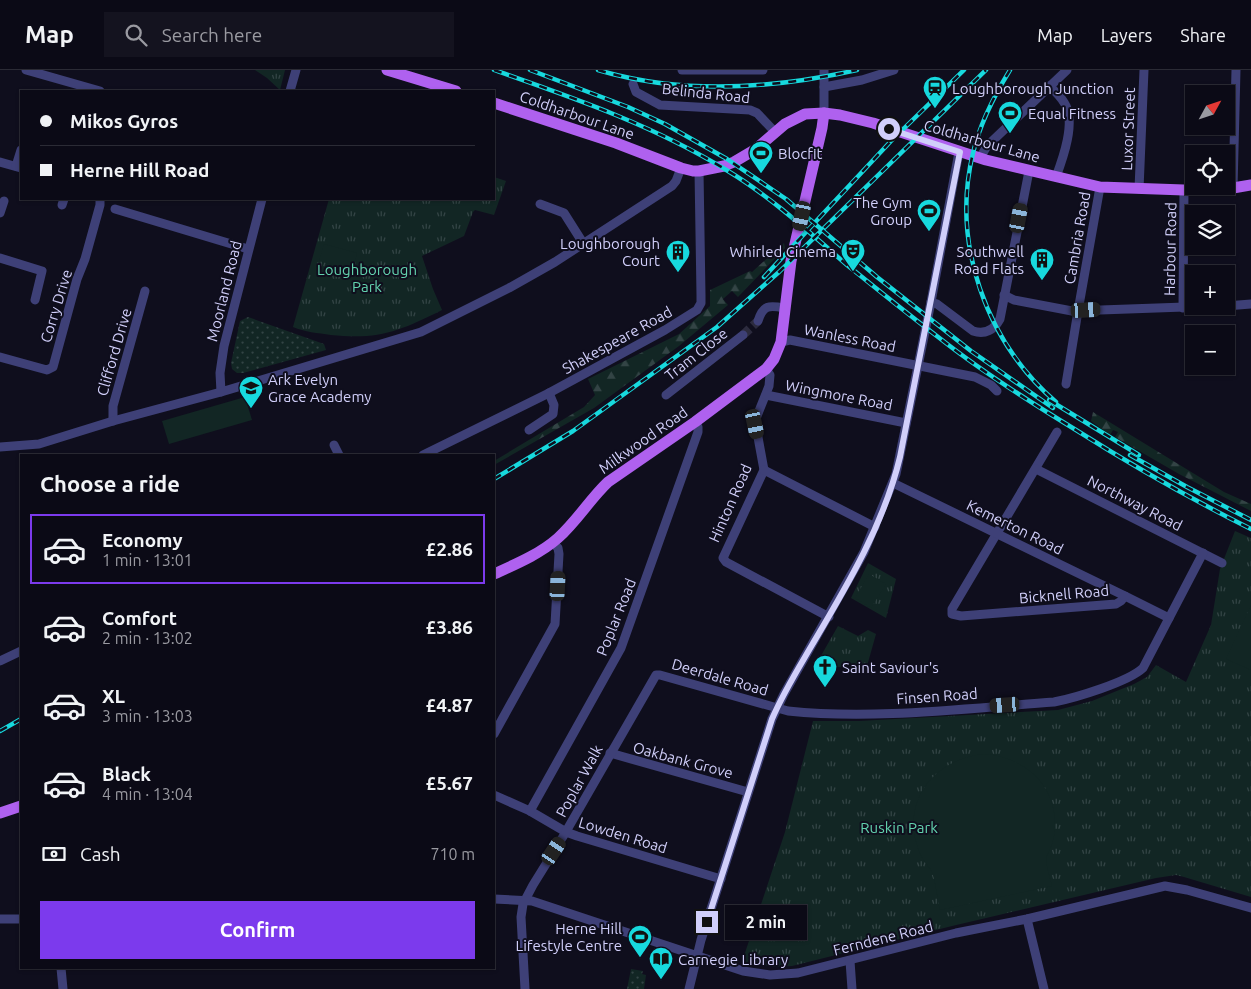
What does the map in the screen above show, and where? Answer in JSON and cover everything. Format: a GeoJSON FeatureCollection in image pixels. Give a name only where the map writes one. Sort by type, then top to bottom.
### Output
{"type":"FeatureCollection","features":[{"type":"Feature","properties":{"kind":"main road"},"geometry":{"type":"LineString","coordinates":[[388,70],[453,90]]}},
{"type":"Feature","properties":{"kind":"main road","name":"Coldharbour Lane"},"geometry":{"type":"LineString","coordinates":[[495,103],[681,168],[699,171],[724,166],[745,156],[785,124],[805,114],[824,113],[873,123],[960,152],[1028,171],[1100,187],[1184,190]]}},
{"type":"Feature","properties":{"kind":"main road"},"geometry":{"type":"LineString","coordinates":[[766,369],[774,359],[781,342],[791,261],[824,113]]}},
{"type":"Feature","properties":{"kind":"main road","name":"Coldharbour Lane"},"geometry":{"type":"LineString","coordinates":[[1235,188],[1251,185]]}},
{"type":"Feature","properties":{"kind":"main road","name":"Milkwood Road"},"geometry":{"type":"LineString","coordinates":[[495,573],[553,542],[608,482],[695,422],[766,369]]}},
{"type":"Feature","properties":{"kind":"main road"},"geometry":{"type":"LineString","coordinates":[[0,813],[20,806]]}},
{"type":"Feature","properties":{"kind":"street"},"geometry":{"type":"LineString","coordinates":[[26,70],[96,90]]}},
{"type":"Feature","properties":{"kind":"street"},"geometry":{"type":"LineString","coordinates":[[290,90],[296,70]]}},
{"type":"Feature","properties":{"kind":"street"},"geometry":{"type":"LineString","coordinates":[[682,70],[763,70]]}},
{"type":"Feature","properties":{"kind":"street"},"geometry":{"type":"LineString","coordinates":[[824,70],[824,113]]}},
{"type":"Feature","properties":{"kind":"street"},"geometry":{"type":"LineString","coordinates":[[824,87],[862,80],[894,70]]}},
{"type":"Feature","properties":{"kind":"street"},"geometry":{"type":"LineString","coordinates":[[980,158],[987,146],[1067,70]]}},
{"type":"Feature","properties":{"kind":"street","name":"Luxor Street"},"geometry":{"type":"LineString","coordinates":[[1140,189],[1144,70]]}},
{"type":"Feature","properties":{"kind":"street"},"geometry":{"type":"LineString","coordinates":[[1234,145],[1236,70]]}},
{"type":"Feature","properties":{"kind":"street","name":"Belinda Road"},"geometry":{"type":"LineString","coordinates":[[633,84],[636,92],[660,105],[750,110],[757,113],[775,132]]}},
{"type":"Feature","properties":{"kind":"street"},"geometry":{"type":"LineString","coordinates":[[1050,86],[1064,103],[1068,115],[1066,146],[1056,177]]}},
{"type":"Feature","properties":{"kind":"street"},"geometry":{"type":"LineString","coordinates":[[689,989],[696,956],[777,708],[864,552],[892,482],[900,457],[960,152]]}},
{"type":"Feature","properties":{"kind":"street"},"geometry":{"type":"LineString","coordinates":[[0,162],[19,167]]}},
{"type":"Feature","properties":{"kind":"street"},"geometry":{"type":"LineString","coordinates":[[0,447],[39,444],[421,332],[509,288],[555,262],[672,186],[681,168]]}},
{"type":"Feature","properties":{"kind":"street","name":"Shakespeare Road"},"geometry":{"type":"LineString","coordinates":[[425,454],[549,393],[666,330],[697,310],[701,303],[699,171]]}},
{"type":"Feature","properties":{"kind":"street"},"geometry":{"type":"LineString","coordinates":[[931,302],[938,304],[980,333],[987,332],[996,325],[1000,319],[1028,171]]}},
{"type":"Feature","properties":{"kind":"street","name":"Cambria Road"},"geometry":{"type":"LineString","coordinates":[[1066,384],[1100,187]]}},
{"type":"Feature","properties":{"kind":"street","name":"Harbour Road"},"geometry":{"type":"LineString","coordinates":[[1183,308],[1184,190]]}},
{"type":"Feature","properties":{"kind":"street"},"geometry":{"type":"LineString","coordinates":[[0,213],[4,200]]}},
{"type":"Feature","properties":{"kind":"street","name":"Corry Drive"},"geometry":{"type":"LineString","coordinates":[[0,357],[47,370],[53,367],[77,279],[85,259],[100,200]]}},
{"type":"Feature","properties":{"kind":"street","name":"Moorland Road"},"geometry":{"type":"LineString","coordinates":[[221,392],[220,374],[223,353],[262,200]]}},
{"type":"Feature","properties":{"kind":"street"},"geometry":{"type":"LineString","coordinates":[[540,204],[564,213],[583,243]]}},
{"type":"Feature","properties":{"kind":"street"},"geometry":{"type":"LineString","coordinates":[[116,209],[248,249]]}},
{"type":"Feature","properties":{"kind":"street"},"geometry":{"type":"LineString","coordinates":[[0,258],[42,271],[35,300]]}},
{"type":"Feature","properties":{"kind":"street","name":"Clifford Drive"},"geometry":{"type":"LineString","coordinates":[[113,421],[112,406],[145,291]]}},
{"type":"Feature","properties":{"kind":"street"},"geometry":{"type":"LineString","coordinates":[[1004,295],[1014,300],[1078,311],[1183,308]]}},
{"type":"Feature","properties":{"kind":"street"},"geometry":{"type":"LineString","coordinates":[[1235,305],[1251,304]]}},
{"type":"Feature","properties":{"kind":"street"},"geometry":{"type":"LineString","coordinates":[[758,321],[761,313],[766,308],[770,306],[784,308]]}},
{"type":"Feature","properties":{"kind":"street","name":"Tram Close"},"geometry":{"type":"LineString","coordinates":[[666,395],[743,335]]}},
{"type":"Feature","properties":{"kind":"street","name":"Wanless Road"},"geometry":{"type":"LineString","coordinates":[[781,342],[790,340],[975,377],[991,385],[997,391]]}},
{"type":"Feature","properties":{"kind":"street","name":"Hinton Road"},"geometry":{"type":"LineString","coordinates":[[766,369],[770,380],[755,420],[764,470],[723,555],[724,561],[829,616]]}},
{"type":"Feature","properties":{"kind":"street"},"geometry":{"type":"LineString","coordinates":[[529,430],[553,414],[554,405],[549,393]]}},
{"type":"Feature","properties":{"kind":"street","name":"Wingmore Road"},"geometry":{"type":"LineString","coordinates":[[766,394],[906,423]]}},
{"type":"Feature","properties":{"kind":"street","name":"Poplar Road"},"geometry":{"type":"LineString","coordinates":[[530,811],[624,641],[698,432],[698,426],[695,422]]}},
{"type":"Feature","properties":{"kind":"street"},"geometry":{"type":"LineString","coordinates":[[997,534],[1057,432]]}},
{"type":"Feature","properties":{"kind":"street"},"geometry":{"type":"LineString","coordinates":[[334,445],[338,454]]}},
{"type":"Feature","properties":{"kind":"street","name":"Northway Road"},"geometry":{"type":"LineString","coordinates":[[1036,469],[1222,563]]}},
{"type":"Feature","properties":{"kind":"street"},"geometry":{"type":"LineString","coordinates":[[764,470],[875,527]]}},
{"type":"Feature","properties":{"kind":"street","name":"Kemerton Road"},"geometry":{"type":"LineString","coordinates":[[892,482],[1126,596]]}},
{"type":"Feature","properties":{"kind":"street","name":"Bicknell Road"},"geometry":{"type":"LineString","coordinates":[[997,534],[952,609],[952,614],[961,616],[1116,604],[1126,596],[1169,618]]}},
{"type":"Feature","properties":{"kind":"street"},"geometry":{"type":"LineString","coordinates":[[495,732],[555,624],[559,554],[558,548],[553,542]]}},
{"type":"Feature","properties":{"kind":"street","name":"Finsen Road"},"geometry":{"type":"LineString","coordinates":[[777,708],[808,713],[888,713],[1054,702],[1082,696],[1140,670],[1145,665],[1203,553]]}},
{"type":"Feature","properties":{"kind":"street"},"geometry":{"type":"LineString","coordinates":[[0,661],[20,651]]}},
{"type":"Feature","properties":{"kind":"street","name":"Deerdale Road"},"geometry":{"type":"LineString","coordinates":[[656,675],[777,708]]}},
{"type":"Feature","properties":{"kind":"street","name":"Poplar Walk"},"geometry":{"type":"LineString","coordinates":[[525,989],[521,917],[525,901],[656,675]]}},
{"type":"Feature","properties":{"kind":"street","name":"Oakbank Grove"},"geometry":{"type":"LineString","coordinates":[[610,753],[748,792]]}},
{"type":"Feature","properties":{"kind":"street","name":"Lowden Road"},"geometry":{"type":"LineString","coordinates":[[495,795],[530,811],[566,832],[721,879]]}},
{"type":"Feature","properties":{"kind":"street","name":"Ferndene Road"},"geometry":{"type":"LineString","coordinates":[[495,899],[532,901],[748,973],[770,975],[798,973],[956,933],[1027,919],[1165,886],[1187,890],[1251,908]]}},
{"type":"Feature","properties":{"kind":"street"},"geometry":{"type":"LineString","coordinates":[[0,919],[20,919]]}},
{"type":"Feature","properties":{"kind":"street"},"geometry":{"type":"LineString","coordinates":[[1027,919],[1044,989]]}},
{"type":"Feature","properties":{"kind":"street"},"geometry":{"type":"LineString","coordinates":[[850,961],[852,989]]}},
{"type":"Feature","properties":{"kind":"street"},"geometry":{"type":"LineString","coordinates":[[61,969],[63,989]]}},
{"type":"Feature","properties":{"kind":"green space"},"geometry":{"type":"Polygon","coordinates":[[[255,70],[285,70],[280,90],[267,78],[255,70]]]}},
{"type":"Feature","properties":{"kind":"green space","name":"Loughborough Park"},"geometry":{"type":"Polygon","coordinates":[[[495,177],[506,181],[494,215],[475,210],[464,236],[422,256],[442,310],[401,328],[376,335],[331,335],[293,327],[329,200],[495,200],[495,177]]]}},
{"type":"Feature","properties":{"kind":"green space"},"geometry":{"type":"Polygon","coordinates":[[[784,243],[785,248],[738,297],[732,291],[723,299],[728,305],[679,346],[594,408],[495,464],[495,460],[584,407],[595,395],[588,379],[679,334],[710,306],[710,290],[750,271],[752,272],[784,243]]]}},
{"type":"Feature","properties":{"kind":"green space"},"geometry":{"type":"Polygon","coordinates":[[[324,244],[357,253],[353,270],[319,261],[324,244]]]}},
{"type":"Feature","properties":{"kind":"green space"},"geometry":{"type":"Polygon","coordinates":[[[248,317],[324,344],[326,350],[243,373],[237,373],[232,369],[231,363],[240,321],[248,317]]]}},
{"type":"Feature","properties":{"kind":"green space"},"geometry":{"type":"Polygon","coordinates":[[[245,397],[252,420],[169,444],[162,421],[245,397]]]}},
{"type":"Feature","properties":{"kind":"green space"},"geometry":{"type":"Polygon","coordinates":[[[1093,412],[1224,492],[1251,504],[1251,511],[1179,474],[1115,437],[1118,432],[1113,430],[1110,435],[1091,421],[1093,412]]]}},
{"type":"Feature","properties":{"kind":"green space","name":"Ruskin Park"},"geometry":{"type":"Polygon","coordinates":[[[1235,531],[1251,538],[1251,897],[1176,875],[1156,878],[952,926],[792,966],[775,967],[746,962],[744,956],[785,832],[813,721],[859,721],[1058,710],[1092,701],[1134,684],[1147,677],[1156,665],[1186,682],[1211,625],[1220,569],[1235,531]]]}},
{"type":"Feature","properties":{"kind":"green space"},"geometry":{"type":"Polygon","coordinates":[[[868,563],[896,579],[886,618],[851,598],[868,563]]]}},
{"type":"Feature","properties":{"kind":"green space"},"geometry":{"type":"Polygon","coordinates":[[[869,574],[886,584],[871,608],[855,598],[869,574]]]}},
{"type":"Feature","properties":{"kind":"green space"},"geometry":{"type":"Polygon","coordinates":[[[1251,605],[1251,670],[1226,659],[1251,605]]]}},
{"type":"Feature","properties":{"kind":"green space"},"geometry":{"type":"Polygon","coordinates":[[[838,626],[858,636],[868,630],[876,634],[867,666],[835,667],[818,661],[838,626]]]}},
{"type":"Feature","properties":{"kind":"green space"},"geometry":{"type":"Polygon","coordinates":[[[984,754],[1012,760],[1024,767],[1043,785],[1050,797],[1054,811],[1055,829],[1046,860],[1052,886],[940,910],[932,872],[920,854],[915,838],[914,821],[916,806],[930,780],[941,770],[954,762],[984,754]]]}},
{"type":"Feature","properties":{"kind":"green space"},"geometry":{"type":"Polygon","coordinates":[[[631,969],[643,971],[642,974],[646,975],[644,989],[627,989],[631,969]]]}},
{"type":"Feature","properties":{"kind":"tunnel"},"geometry":{"type":"LineString","coordinates":[[743,335],[758,321]]}},
{"type":"Feature","properties":{"kind":"railway"},"geometry":{"type":"LineString","coordinates":[[494,70],[614,114],[672,140],[728,171],[775,203],[894,303],[991,376],[1141,469],[1251,529]]}},
{"type":"Feature","properties":{"kind":"railway"},"geometry":{"type":"LineString","coordinates":[[530,70],[628,107],[665,124],[727,159],[786,199],[877,277],[971,351],[1053,408]]}},
{"type":"Feature","properties":{"kind":"railway"},"geometry":{"type":"LineString","coordinates":[[598,70],[630,78],[694,86],[760,85],[792,82],[857,70]]}},
{"type":"Feature","properties":{"kind":"railway"},"geometry":{"type":"LineString","coordinates":[[764,277],[891,141],[964,70]]}},
{"type":"Feature","properties":{"kind":"railway"},"geometry":{"type":"LineString","coordinates":[[495,478],[573,431],[717,327],[779,272],[986,70]]}},
{"type":"Feature","properties":{"kind":"railway"},"geometry":{"type":"LineString","coordinates":[[1010,70],[988,110],[979,131],[973,153],[967,187],[967,221],[971,256],[980,289],[993,321],[1010,350],[1031,378],[1056,402]]}},
{"type":"Feature","properties":{"kind":"railway"},"geometry":{"type":"LineString","coordinates":[[1049,400],[1139,455]]}},
{"type":"Feature","properties":{"kind":"railway"},"geometry":{"type":"LineString","coordinates":[[1130,455],[1251,520]]}},
{"type":"Feature","properties":{"kind":"railway"},"geometry":{"type":"LineString","coordinates":[[0,731],[20,720]]}},
{"type":"Feature","properties":{"kind":"place","name":"Loughborough Junction"},"geometry":{"type":"Point","coordinates":[935,109]}},
{"type":"Feature","properties":{"kind":"place","name":"Equal Fitness"},"geometry":{"type":"Point","coordinates":[1010,134]}},
{"type":"Feature","properties":{"kind":"place","name":"Blocfit"},"geometry":{"type":"Point","coordinates":[761,174]}},
{"type":"Feature","properties":{"kind":"place","name":"The Gym Group"},"geometry":{"type":"Point","coordinates":[929,232]}},
{"type":"Feature","properties":{"kind":"place","name":"Whirled Cinema"},"geometry":{"type":"Point","coordinates":[853,272]}},
{"type":"Feature","properties":{"kind":"place","name":"Loughborough Court"},"geometry":{"type":"Point","coordinates":[678,273]}},
{"type":"Feature","properties":{"kind":"place","name":"Southwell Road Flats"},"geometry":{"type":"Point","coordinates":[1042,281]}},
{"type":"Feature","properties":{"kind":"place","name":"Ark Evelyn Grace Academy"},"geometry":{"type":"Point","coordinates":[251,409]}},
{"type":"Feature","properties":{"kind":"place","name":"Saint Saviour's"},"geometry":{"type":"Point","coordinates":[825,688]}},
{"type":"Feature","properties":{"kind":"place","name":"Herne Hill Lifestyle Centre"},"geometry":{"type":"Point","coordinates":[640,958]}},
{"type":"Feature","properties":{"kind":"place","name":"Carnegie Library"},"geometry":{"type":"Point","coordinates":[661,980]}},
{"type":"Feature","properties":{"kind":"route"},"geometry":{"type":"LineString","coordinates":[[707,922],[772,719],[784,694],[864,552],[886,501],[900,457],[960,152],[889,129]]}}]}
